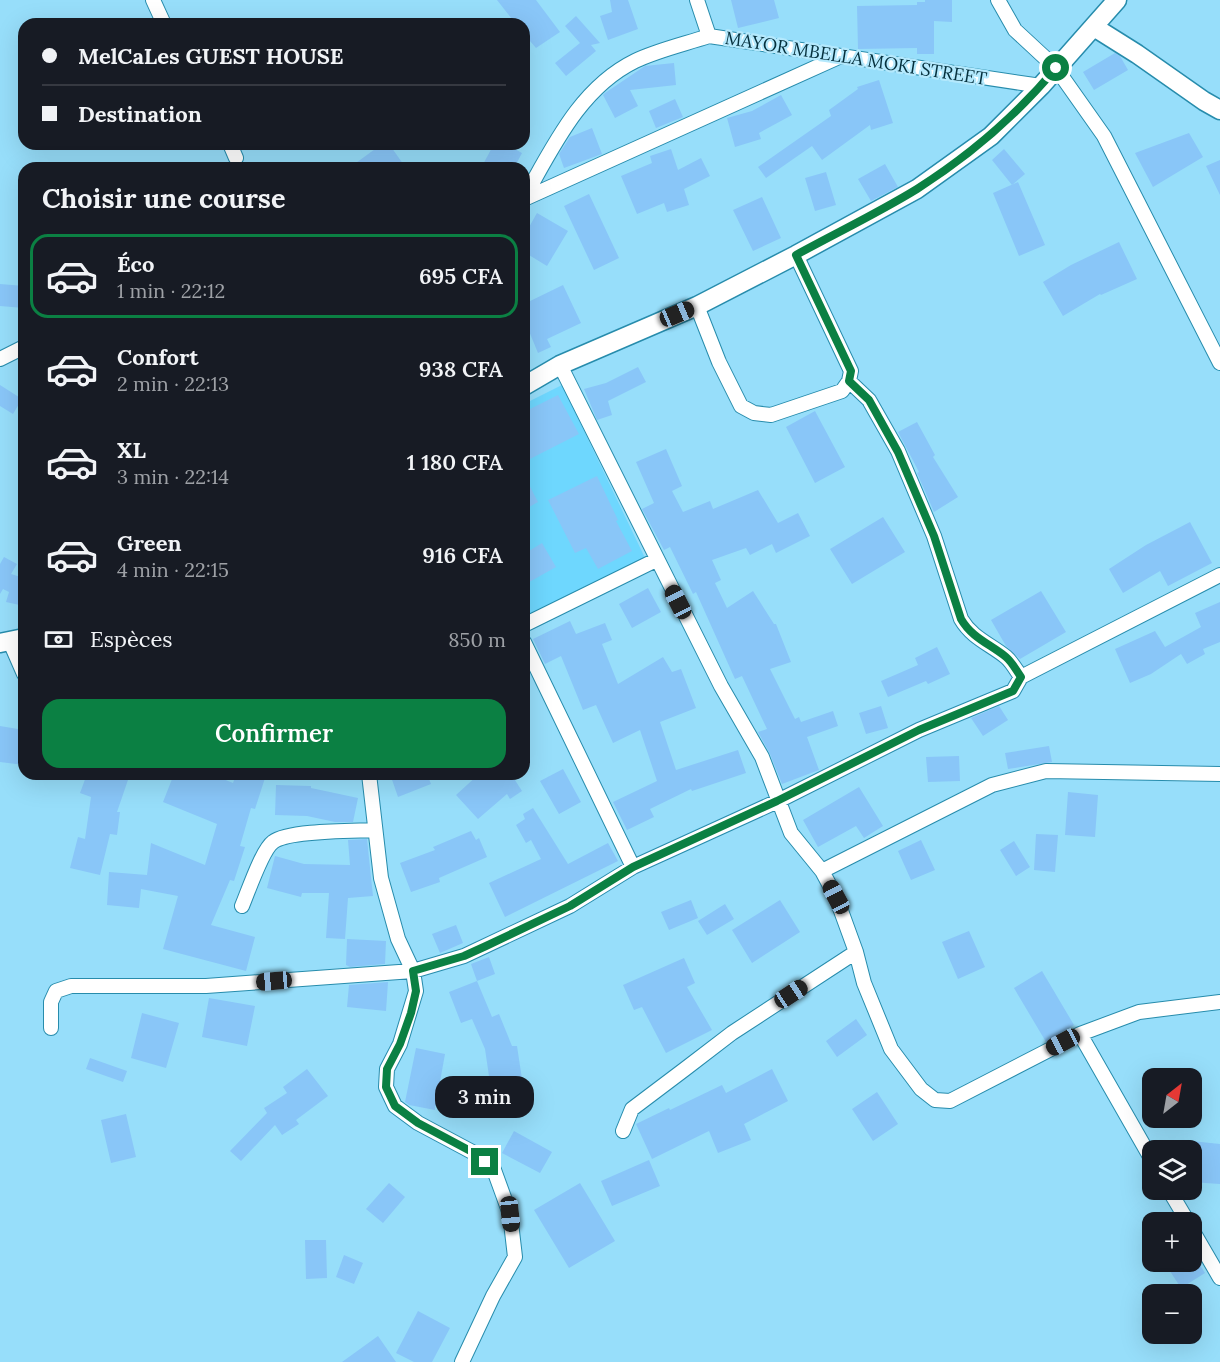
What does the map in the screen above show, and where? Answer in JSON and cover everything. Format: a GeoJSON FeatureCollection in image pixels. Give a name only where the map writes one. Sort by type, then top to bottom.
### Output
{"type":"FeatureCollection","features":[{"type":"Feature","properties":{"kind":"street"},"geometry":{"type":"LineString","coordinates":[[153,0],[161,18]]}},
{"type":"Feature","properties":{"kind":"street","name":"MAYOR MBELLA MOKI STREET"},"geometry":{"type":"LineString","coordinates":[[697,0],[709,36],[1041,86]]}},
{"type":"Feature","properties":{"kind":"street"},"geometry":{"type":"LineString","coordinates":[[998,0],[1015,30],[1056,68],[1104,136],[1220,363]]}},
{"type":"Feature","properties":{"kind":"street"},"geometry":{"type":"LineString","coordinates":[[530,382],[560,365],[696,306],[917,189],[991,136],[1041,86],[1117,0]]}},
{"type":"Feature","properties":{"kind":"street"},"geometry":{"type":"LineString","coordinates":[[1094,27],[1137,54],[1203,101],[1220,110]]}},
{"type":"Feature","properties":{"kind":"street"},"geometry":{"type":"LineString","coordinates":[[530,187],[566,124],[598,86],[634,62],[709,36]]}},
{"type":"Feature","properties":{"kind":"street"},"geometry":{"type":"LineString","coordinates":[[530,195],[841,56]]}},
{"type":"Feature","properties":{"kind":"street"},"geometry":{"type":"LineString","coordinates":[[233,150],[236,158]]}},
{"type":"Feature","properties":{"kind":"street"},"geometry":{"type":"LineString","coordinates":[[696,306],[719,362],[741,406],[754,412],[771,415],[842,391],[849,381],[851,371],[796,255]]}},
{"type":"Feature","properties":{"kind":"street"},"geometry":{"type":"LineString","coordinates":[[0,359],[18,350]]}},
{"type":"Feature","properties":{"kind":"street"},"geometry":{"type":"LineString","coordinates":[[560,365],[656,560],[721,686],[762,757],[791,833],[822,871],[836,897],[856,952],[864,983],[891,1049],[921,1089],[935,1100],[950,1101],[1080,1034],[1139,1012],[1220,1002]]}},
{"type":"Feature","properties":{"kind":"street"},"geometry":{"type":"LineString","coordinates":[[849,381],[869,400],[898,452],[934,536],[961,619],[967,630],[1008,658],[1021,677]]}},
{"type":"Feature","properties":{"kind":"street"},"geometry":{"type":"LineString","coordinates":[[530,622],[656,560]]}},
{"type":"Feature","properties":{"kind":"street"},"geometry":{"type":"LineString","coordinates":[[51,1028],[51,1002],[56,992],[71,986],[206,986],[413,971],[464,956],[570,906],[633,867],[777,801],[919,730],[1013,691],[1021,677],[1220,575]]}},
{"type":"Feature","properties":{"kind":"street"},"geometry":{"type":"LineString","coordinates":[[11,641],[18,659]]}},
{"type":"Feature","properties":{"kind":"street"},"geometry":{"type":"LineString","coordinates":[[530,654],[633,867]]}},
{"type":"Feature","properties":{"kind":"street"},"geometry":{"type":"LineString","coordinates":[[822,871],[992,785],[1046,771],[1220,774]]}},
{"type":"Feature","properties":{"kind":"street"},"geometry":{"type":"LineString","coordinates":[[370,780],[381,878],[398,939],[413,971],[416,991],[400,1044],[387,1069],[386,1087],[395,1106],[418,1123],[476,1154],[494,1170],[510,1214],[515,1257],[493,1296],[462,1362]]}},
{"type":"Feature","properties":{"kind":"street"},"geometry":{"type":"LineString","coordinates":[[242,906],[272,842],[287,836],[375,830]]}},
{"type":"Feature","properties":{"kind":"street"},"geometry":{"type":"LineString","coordinates":[[623,1131],[632,1109],[732,1033],[856,952]]}},
{"type":"Feature","properties":{"kind":"street"},"geometry":{"type":"LineString","coordinates":[[1080,1034],[1142,1142]]}},
{"type":"Feature","properties":{"kind":"street"},"geometry":{"type":"LineString","coordinates":[[1202,1247],[1220,1278]]}},
{"type":"Feature","properties":{"kind":"shaded area"},"geometry":{"type":"Polygon","coordinates":[[[562,385],[646,560],[530,616],[530,401],[562,385]]]}},
{"type":"Feature","properties":{"kind":"building"},"geometry":{"type":"Polygon","coordinates":[[[497,0],[536,0],[560,32],[536,48],[530,41],[530,18],[511,18],[497,0]]]}},
{"type":"Feature","properties":{"kind":"building"},"geometry":{"type":"Polygon","coordinates":[[[610,0],[628,0],[638,29],[608,40],[600,16],[612,12],[610,0]]]}},
{"type":"Feature","properties":{"kind":"building"},"geometry":{"type":"Polygon","coordinates":[[[731,0],[774,0],[779,18],[738,28],[731,0]]]}},
{"type":"Feature","properties":{"kind":"building"},"geometry":{"type":"Polygon","coordinates":[[[925,0],[952,0],[952,22],[934,21],[934,54],[917,54],[917,48],[858,49],[857,6],[917,5],[917,2],[925,2],[925,0]]]}},
{"type":"Feature","properties":{"kind":"building"},"geometry":{"type":"Polygon","coordinates":[[[576,16],[600,43],[591,45],[596,51],[566,76],[555,63],[580,43],[565,26],[576,16]]]}},
{"type":"Feature","properties":{"kind":"building"},"geometry":{"type":"Polygon","coordinates":[[[1115,53],[1120,56],[1128,70],[1094,90],[1083,72],[1115,53]]]}},
{"type":"Feature","properties":{"kind":"building"},"geometry":{"type":"Polygon","coordinates":[[[674,63],[676,85],[630,90],[638,106],[615,118],[603,95],[605,93],[645,66],[674,63]]]}},
{"type":"Feature","properties":{"kind":"building"},"geometry":{"type":"Polygon","coordinates":[[[879,80],[893,123],[871,130],[870,125],[822,160],[812,146],[766,178],[758,167],[831,116],[829,110],[858,89],[857,87],[879,80]]]}},
{"type":"Feature","properties":{"kind":"building"},"geometry":{"type":"Polygon","coordinates":[[[781,95],[792,115],[759,133],[761,139],[735,147],[727,118],[752,111],[781,95]]]}},
{"type":"Feature","properties":{"kind":"building"},"geometry":{"type":"Polygon","coordinates":[[[675,99],[683,117],[656,128],[649,111],[675,99]]]}},
{"type":"Feature","properties":{"kind":"building"},"geometry":{"type":"Polygon","coordinates":[[[592,128],[602,154],[564,168],[559,154],[570,137],[592,128]]]}},
{"type":"Feature","properties":{"kind":"building"},"geometry":{"type":"Polygon","coordinates":[[[1189,133],[1203,157],[1153,187],[1135,153],[1189,133]]]}},
{"type":"Feature","properties":{"kind":"building"},"geometry":{"type":"Polygon","coordinates":[[[671,149],[678,170],[701,158],[710,176],[684,189],[689,205],[667,212],[664,203],[637,214],[621,176],[652,163],[650,156],[671,149]]]}},
{"type":"Feature","properties":{"kind":"building"},"geometry":{"type":"Polygon","coordinates":[[[1004,149],[1025,174],[1012,185],[992,160],[1004,149]]]}},
{"type":"Feature","properties":{"kind":"building"},"geometry":{"type":"Polygon","coordinates":[[[374,150],[393,150],[402,162],[357,162],[374,150]]]}},
{"type":"Feature","properties":{"kind":"building"},"geometry":{"type":"Polygon","coordinates":[[[491,150],[517,150],[522,153],[517,162],[484,162],[491,150]]]}},
{"type":"Feature","properties":{"kind":"building"},"geometry":{"type":"Polygon","coordinates":[[[1220,160],[1220,195],[1206,166],[1220,160]]]}},
{"type":"Feature","properties":{"kind":"building"},"geometry":{"type":"Polygon","coordinates":[[[885,164],[898,187],[871,201],[858,179],[885,164]]]}},
{"type":"Feature","properties":{"kind":"building"},"geometry":{"type":"Polygon","coordinates":[[[826,172],[836,205],[815,211],[805,178],[826,172]]]}},
{"type":"Feature","properties":{"kind":"building"},"geometry":{"type":"Polygon","coordinates":[[[1018,182],[1045,245],[1019,256],[993,193],[1018,182]]]}},
{"type":"Feature","properties":{"kind":"building"},"geometry":{"type":"Polygon","coordinates":[[[589,194],[619,258],[594,270],[564,206],[589,194]]]}},
{"type":"Feature","properties":{"kind":"building"},"geometry":{"type":"Polygon","coordinates":[[[762,197],[781,238],[753,251],[733,210],[762,197]]]}},
{"type":"Feature","properties":{"kind":"building"},"geometry":{"type":"Polygon","coordinates":[[[537,213],[568,231],[547,266],[530,256],[530,225],[537,213]]]}},
{"type":"Feature","properties":{"kind":"building"},"geometry":{"type":"Polygon","coordinates":[[[1119,242],[1137,279],[1100,294],[1063,316],[1043,282],[1071,265],[1119,242]]]}},
{"type":"Feature","properties":{"kind":"building"},"geometry":{"type":"Polygon","coordinates":[[[0,284],[18,286],[18,308],[0,306],[0,284]]]}},
{"type":"Feature","properties":{"kind":"building"},"geometry":{"type":"Polygon","coordinates":[[[563,285],[581,323],[547,339],[551,347],[538,353],[530,334],[530,301],[563,285]]]}},
{"type":"Feature","properties":{"kind":"building"},"geometry":{"type":"Polygon","coordinates":[[[638,367],[646,382],[608,401],[612,415],[597,420],[584,389],[606,383],[638,367]]]}},
{"type":"Feature","properties":{"kind":"building"},"geometry":{"type":"Polygon","coordinates":[[[0,385],[18,396],[18,406],[13,414],[0,406],[0,385]]]}},
{"type":"Feature","properties":{"kind":"building"},"geometry":{"type":"Polygon","coordinates":[[[558,395],[579,434],[530,459],[530,409],[558,395]]]}},
{"type":"Feature","properties":{"kind":"building"},"geometry":{"type":"Polygon","coordinates":[[[815,411],[845,467],[815,483],[786,427],[815,411]]]}},
{"type":"Feature","properties":{"kind":"building"},"geometry":{"type":"Polygon","coordinates":[[[917,422],[935,455],[933,457],[958,497],[934,512],[917,473],[919,472],[898,432],[917,422]]]}},
{"type":"Feature","properties":{"kind":"building"},"geometry":{"type":"Polygon","coordinates":[[[666,449],[682,486],[672,491],[683,512],[710,501],[713,509],[758,490],[778,523],[798,513],[810,536],[776,553],[772,544],[750,555],[746,548],[712,560],[721,580],[715,583],[727,608],[753,591],[776,624],[791,662],[770,669],[795,719],[799,717],[801,722],[833,711],[838,726],[807,737],[819,770],[782,784],[758,732],[767,729],[742,676],[735,679],[696,592],[693,594],[670,547],[664,550],[642,509],[654,503],[636,462],[666,449]]]}},
{"type":"Feature","properties":{"kind":"building"},"geometry":{"type":"Polygon","coordinates":[[[597,476],[618,520],[616,521],[632,551],[598,569],[586,548],[575,553],[548,500],[597,476]]]}},
{"type":"Feature","properties":{"kind":"building"},"geometry":{"type":"Polygon","coordinates":[[[530,487],[538,502],[530,507],[530,487]]]}},
{"type":"Feature","properties":{"kind":"building"},"geometry":{"type":"Polygon","coordinates":[[[883,517],[905,552],[852,584],[830,549],[883,517]]]}},
{"type":"Feature","properties":{"kind":"building"},"geometry":{"type":"Polygon","coordinates":[[[1190,522],[1212,563],[1168,586],[1160,571],[1123,593],[1109,569],[1146,545],[1190,522]]]}},
{"type":"Feature","properties":{"kind":"building"},"geometry":{"type":"Polygon","coordinates":[[[542,543],[556,567],[530,582],[530,550],[542,543]]]}},
{"type":"Feature","properties":{"kind":"building"},"geometry":{"type":"Polygon","coordinates":[[[4,557],[17,564],[11,574],[18,576],[18,605],[6,602],[9,592],[3,589],[0,594],[0,564],[4,557]]]}},
{"type":"Feature","properties":{"kind":"building"},"geometry":{"type":"Polygon","coordinates":[[[648,588],[661,612],[632,628],[619,604],[648,588]]]}},
{"type":"Feature","properties":{"kind":"building"},"geometry":{"type":"Polygon","coordinates":[[[1041,591],[1066,632],[1020,659],[1006,646],[991,620],[1041,591]]]}},
{"type":"Feature","properties":{"kind":"building"},"geometry":{"type":"Polygon","coordinates":[[[1220,602],[1220,642],[1203,649],[1205,654],[1187,664],[1181,654],[1151,674],[1130,683],[1115,649],[1155,631],[1165,647],[1201,627],[1195,613],[1220,602]]]}},
{"type":"Feature","properties":{"kind":"building"},"geometry":{"type":"Polygon","coordinates":[[[570,621],[576,634],[605,623],[612,640],[602,644],[618,684],[663,657],[672,672],[681,669],[696,708],[660,722],[676,770],[738,750],[746,773],[692,791],[691,789],[650,809],[654,817],[627,830],[613,802],[657,781],[640,730],[613,743],[596,705],[583,710],[561,656],[545,664],[533,639],[570,621]]]}},
{"type":"Feature","properties":{"kind":"building"},"geometry":{"type":"Polygon","coordinates":[[[937,647],[950,674],[888,697],[881,681],[918,665],[915,658],[937,647]]]}},
{"type":"Feature","properties":{"kind":"building"},"geometry":{"type":"Polygon","coordinates":[[[881,706],[888,728],[866,734],[859,713],[881,706]]]}},
{"type":"Feature","properties":{"kind":"building"},"geometry":{"type":"Polygon","coordinates":[[[999,706],[1008,720],[983,736],[971,718],[999,706]]]}},
{"type":"Feature","properties":{"kind":"building"},"geometry":{"type":"Polygon","coordinates":[[[0,726],[18,729],[18,764],[0,762],[0,726]]]}},
{"type":"Feature","properties":{"kind":"building"},"geometry":{"type":"Polygon","coordinates":[[[1049,746],[1052,762],[1008,769],[1005,753],[1049,746]]]}},
{"type":"Feature","properties":{"kind":"building"},"geometry":{"type":"Polygon","coordinates":[[[959,756],[960,781],[928,782],[926,757],[959,756]]]}},
{"type":"Feature","properties":{"kind":"building"},"geometry":{"type":"Polygon","coordinates":[[[563,769],[581,802],[559,814],[540,781],[563,769]]]}},
{"type":"Feature","properties":{"kind":"building"},"geometry":{"type":"Polygon","coordinates":[[[85,780],[128,780],[117,812],[120,812],[117,835],[110,834],[100,875],[70,868],[78,837],[85,839],[91,797],[80,793],[85,780]]]}},
{"type":"Feature","properties":{"kind":"building"},"geometry":{"type":"Polygon","coordinates":[[[172,780],[226,780],[233,783],[234,780],[264,780],[255,809],[251,808],[240,846],[245,847],[234,881],[230,880],[211,925],[255,937],[246,971],[163,949],[178,896],[141,889],[139,908],[107,905],[109,872],[147,875],[151,843],[205,865],[217,824],[163,802],[172,780]]]}},
{"type":"Feature","properties":{"kind":"building"},"geometry":{"type":"Polygon","coordinates":[[[392,780],[429,780],[431,784],[398,797],[392,780]]]}},
{"type":"Feature","properties":{"kind":"building"},"geometry":{"type":"Polygon","coordinates":[[[472,780],[515,780],[522,791],[510,799],[507,794],[478,819],[456,795],[472,780]]]}},
{"type":"Feature","properties":{"kind":"building"},"geometry":{"type":"Polygon","coordinates":[[[276,785],[311,786],[311,788],[358,798],[353,822],[335,822],[307,816],[275,815],[276,785]]]}},
{"type":"Feature","properties":{"kind":"building"},"geometry":{"type":"Polygon","coordinates":[[[859,787],[883,826],[864,838],[856,826],[818,847],[803,820],[859,787]]]}},
{"type":"Feature","properties":{"kind":"building"},"geometry":{"type":"Polygon","coordinates":[[[1068,792],[1098,795],[1095,837],[1065,835],[1068,792]]]}},
{"type":"Feature","properties":{"kind":"building"},"geometry":{"type":"Polygon","coordinates":[[[533,808],[568,864],[608,843],[618,861],[505,917],[489,883],[541,859],[531,840],[526,843],[516,825],[525,819],[523,814],[533,808]]]}},
{"type":"Feature","properties":{"kind":"building"},"geometry":{"type":"Polygon","coordinates":[[[471,831],[476,840],[479,838],[487,857],[439,878],[440,882],[411,892],[400,863],[435,850],[433,847],[471,831]]]}},
{"type":"Feature","properties":{"kind":"building"},"geometry":{"type":"Polygon","coordinates":[[[1036,834],[1058,835],[1055,872],[1034,870],[1036,834]]]}},
{"type":"Feature","properties":{"kind":"building"},"geometry":{"type":"Polygon","coordinates":[[[367,839],[373,896],[348,898],[345,939],[326,938],[329,893],[302,893],[301,897],[267,888],[275,856],[304,864],[350,865],[348,840],[367,839]]]}},
{"type":"Feature","properties":{"kind":"building"},"geometry":{"type":"Polygon","coordinates":[[[921,840],[935,870],[911,880],[898,851],[921,840]]]}},
{"type":"Feature","properties":{"kind":"building"},"geometry":{"type":"Polygon","coordinates":[[[1014,841],[1030,867],[1016,876],[1000,850],[1014,841]]]}},
{"type":"Feature","properties":{"kind":"building"},"geometry":{"type":"Polygon","coordinates":[[[691,900],[698,918],[669,930],[661,912],[691,900]]]}},
{"type":"Feature","properties":{"kind":"building"},"geometry":{"type":"Polygon","coordinates":[[[780,900],[800,932],[752,963],[732,930],[780,900]]]}},
{"type":"Feature","properties":{"kind":"building"},"geometry":{"type":"Polygon","coordinates":[[[725,904],[734,919],[707,935],[698,921],[725,904]]]}},
{"type":"Feature","properties":{"kind":"building"},"geometry":{"type":"Polygon","coordinates":[[[456,925],[463,943],[440,953],[432,934],[456,925]]]}},
{"type":"Feature","properties":{"kind":"building"},"geometry":{"type":"Polygon","coordinates":[[[969,931],[985,967],[958,979],[942,942],[969,931]]]}},
{"type":"Feature","properties":{"kind":"building"},"geometry":{"type":"Polygon","coordinates":[[[347,939],[386,941],[385,964],[350,967],[346,965],[347,939]]]}},
{"type":"Feature","properties":{"kind":"building"},"geometry":{"type":"Polygon","coordinates":[[[489,957],[495,974],[477,981],[471,964],[489,957]]]}},
{"type":"Feature","properties":{"kind":"building"},"geometry":{"type":"Polygon","coordinates":[[[684,958],[695,983],[687,987],[712,1030],[666,1053],[642,1007],[634,1010],[623,985],[684,958]]]}},
{"type":"Feature","properties":{"kind":"building"},"geometry":{"type":"Polygon","coordinates":[[[1042,971],[1074,1025],[1046,1042],[1014,988],[1042,971]]]}},
{"type":"Feature","properties":{"kind":"building"},"geometry":{"type":"Polygon","coordinates":[[[477,981],[492,1017],[499,1014],[512,1046],[517,1046],[522,1079],[490,1083],[485,1049],[472,1019],[461,1023],[449,992],[477,981]]]}},
{"type":"Feature","properties":{"kind":"building"},"geometry":{"type":"Polygon","coordinates":[[[388,982],[386,1011],[347,1007],[349,985],[388,982]]]}},
{"type":"Feature","properties":{"kind":"building"},"geometry":{"type":"Polygon","coordinates":[[[209,998],[255,1006],[247,1046],[202,1037],[209,998]]]}},
{"type":"Feature","properties":{"kind":"building"},"geometry":{"type":"Polygon","coordinates":[[[142,1013],[179,1023],[166,1068],[131,1058],[142,1013]]]}},
{"type":"Feature","properties":{"kind":"building"},"geometry":{"type":"Polygon","coordinates":[[[856,1019],[867,1035],[837,1057],[826,1041],[856,1019]]]}},
{"type":"Feature","properties":{"kind":"building"},"geometry":{"type":"Polygon","coordinates":[[[416,1048],[445,1054],[438,1093],[464,1096],[463,1109],[435,1106],[435,1110],[409,1105],[405,1102],[416,1048]]]}},
{"type":"Feature","properties":{"kind":"building"},"geometry":{"type":"Polygon","coordinates":[[[90,1058],[127,1071],[123,1082],[86,1069],[90,1058]]]}},
{"type":"Feature","properties":{"kind":"building"},"geometry":{"type":"Polygon","coordinates":[[[307,1069],[328,1096],[296,1120],[299,1124],[282,1135],[275,1125],[241,1161],[230,1151],[267,1113],[264,1108],[287,1093],[283,1087],[307,1069]]]}},
{"type":"Feature","properties":{"kind":"building"},"geometry":{"type":"Polygon","coordinates":[[[772,1069],[788,1101],[744,1124],[751,1140],[718,1153],[709,1131],[652,1159],[636,1124],[722,1085],[726,1093],[772,1069]]]}},
{"type":"Feature","properties":{"kind":"building"},"geometry":{"type":"Polygon","coordinates":[[[877,1092],[898,1124],[873,1141],[852,1109],[877,1092]]]}},
{"type":"Feature","properties":{"kind":"building"},"geometry":{"type":"Polygon","coordinates":[[[126,1114],[136,1157],[111,1163],[101,1120],[126,1114]]]}},
{"type":"Feature","properties":{"kind":"building"},"geometry":{"type":"Polygon","coordinates":[[[514,1131],[552,1152],[540,1173],[502,1153],[514,1131]]]}},
{"type":"Feature","properties":{"kind":"building"},"geometry":{"type":"Polygon","coordinates":[[[1202,1142],[1220,1144],[1220,1184],[1202,1183],[1202,1142]]]}},
{"type":"Feature","properties":{"kind":"building"},"geometry":{"type":"Polygon","coordinates":[[[649,1160],[660,1186],[612,1206],[601,1181],[649,1160]]]}},
{"type":"Feature","properties":{"kind":"building"},"geometry":{"type":"Polygon","coordinates":[[[389,1183],[405,1197],[383,1223],[366,1209],[389,1183]]]}},
{"type":"Feature","properties":{"kind":"building"},"geometry":{"type":"Polygon","coordinates":[[[580,1183],[615,1241],[569,1268],[534,1210],[580,1183]]]}},
{"type":"Feature","properties":{"kind":"building"},"geometry":{"type":"Polygon","coordinates":[[[305,1240],[326,1240],[327,1278],[306,1279],[305,1240]]]}},
{"type":"Feature","properties":{"kind":"building"},"geometry":{"type":"Polygon","coordinates":[[[344,1255],[363,1263],[354,1284],[336,1277],[344,1255]]]}},
{"type":"Feature","properties":{"kind":"building"},"geometry":{"type":"Polygon","coordinates":[[[1202,1268],[1205,1273],[1187,1284],[1178,1284],[1171,1272],[1202,1272],[1202,1268]]]}},
{"type":"Feature","properties":{"kind":"building"},"geometry":{"type":"Polygon","coordinates":[[[418,1311],[450,1328],[432,1362],[414,1362],[396,1353],[418,1311]]]}},
{"type":"Feature","properties":{"kind":"building"},"geometry":{"type":"Polygon","coordinates":[[[378,1336],[396,1362],[342,1362],[378,1336]]]}},
{"type":"Feature","properties":{"kind":"route"},"geometry":{"type":"LineString","coordinates":[[485,1162],[476,1154],[418,1123],[395,1106],[386,1087],[387,1069],[400,1044],[411,1013],[416,991],[413,971],[464,956],[570,906],[633,867],[777,801],[919,730],[1013,691],[1018,684],[1021,677],[1008,658],[967,630],[961,619],[934,536],[898,452],[869,400],[849,381],[851,371],[796,255],[917,189],[972,150],[991,136],[1056,68]]}}]}
